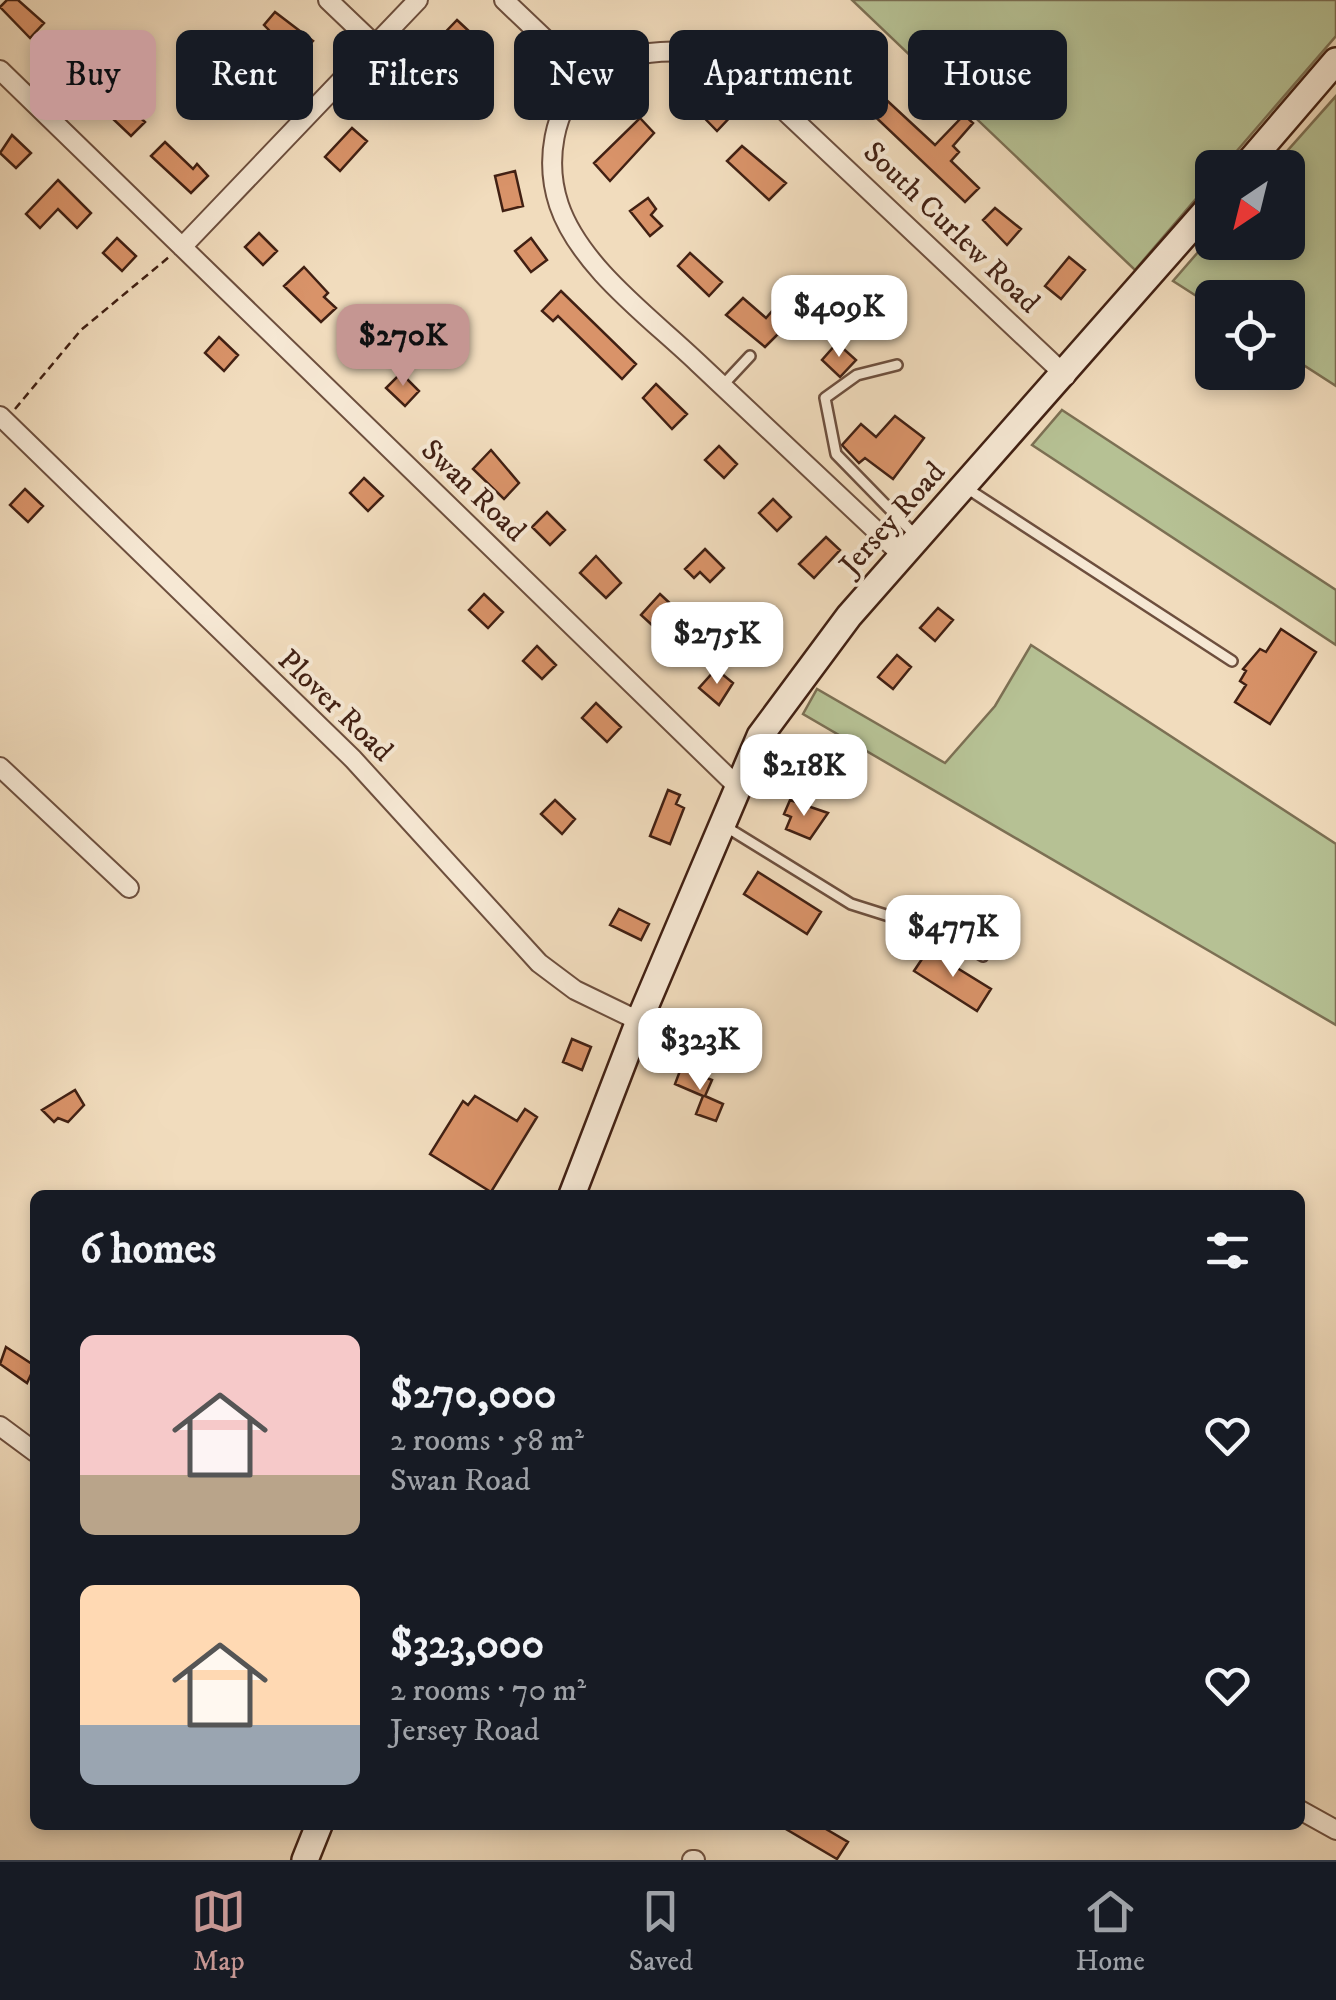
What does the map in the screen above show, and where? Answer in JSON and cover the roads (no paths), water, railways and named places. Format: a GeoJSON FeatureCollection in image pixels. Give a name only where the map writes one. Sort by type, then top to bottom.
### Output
{"type":"FeatureCollection","features":[{"type":"Feature","properties":{"kind":"street"},"geometry":{"type":"LineString","coordinates":[[328,0],[359,30]]}},
{"type":"Feature","properties":{"kind":"street"},"geometry":{"type":"LineString","coordinates":[[386,30],[418,0]]}},
{"type":"Feature","properties":{"kind":"street"},"geometry":{"type":"LineString","coordinates":[[504,0],[536,30]]}},
{"type":"Feature","properties":{"kind":"street","name":"South Curlew Road"},"geometry":{"type":"LineString","coordinates":[[649,56],[668,51],[702,53],[738,66],[1066,376]]}},
{"type":"Feature","properties":{"kind":"street"},"geometry":{"type":"LineString","coordinates":[[1259,150],[1336,61]]}},
{"type":"Feature","properties":{"kind":"street","name":"Swan Road"},"geometry":{"type":"LineString","coordinates":[[0,70],[736,785]]}},
{"type":"Feature","properties":{"kind":"street"},"geometry":{"type":"LineString","coordinates":[[182,247],[333,85]]}},
{"type":"Feature","properties":{"kind":"street"},"geometry":{"type":"LineString","coordinates":[[559,120],[552,142],[554,182],[569,229],[605,272],[722,386],[910,547]]}},
{"type":"Feature","properties":{"kind":"street","name":"Jersey Road"},"geometry":{"type":"LineString","coordinates":[[574,1190],[736,785],[784,698],[910,547],[1066,376],[1195,224]]}},
{"type":"Feature","properties":{"kind":"street","name":"Plover Road"},"geometry":{"type":"LineString","coordinates":[[3,419],[354,759],[529,954],[574,990],[640,1020]]}},
{"type":"Feature","properties":{"kind":"street"},"geometry":{"type":"LineString","coordinates":[[0,767],[129,888]]}},
{"type":"Feature","properties":{"kind":"street"},"geometry":{"type":"LineString","coordinates":[[0,1426],[30,1448]]}},
{"type":"Feature","properties":{"kind":"street"},"geometry":{"type":"LineString","coordinates":[[1305,1813],[1336,1830]]}},
{"type":"Feature","properties":{"kind":"street"},"geometry":{"type":"LineString","coordinates":[[306,1860],[318,1830]]}},
{"type":"Feature","properties":{"kind":"lane"},"geometry":{"type":"LineString","coordinates":[[722,386],[750,356]]}},
{"type":"Feature","properties":{"kind":"lane"},"geometry":{"type":"LineString","coordinates":[[896,365],[857,374],[825,398],[836,454],[910,547]]}},
{"type":"Feature","properties":{"kind":"lane"},"geometry":{"type":"LineString","coordinates":[[966,487],[1232,661]]}},
{"type":"Feature","properties":{"kind":"lane"},"geometry":{"type":"LineString","coordinates":[[721,824],[851,904],[946,934],[982,956]]}}]}
